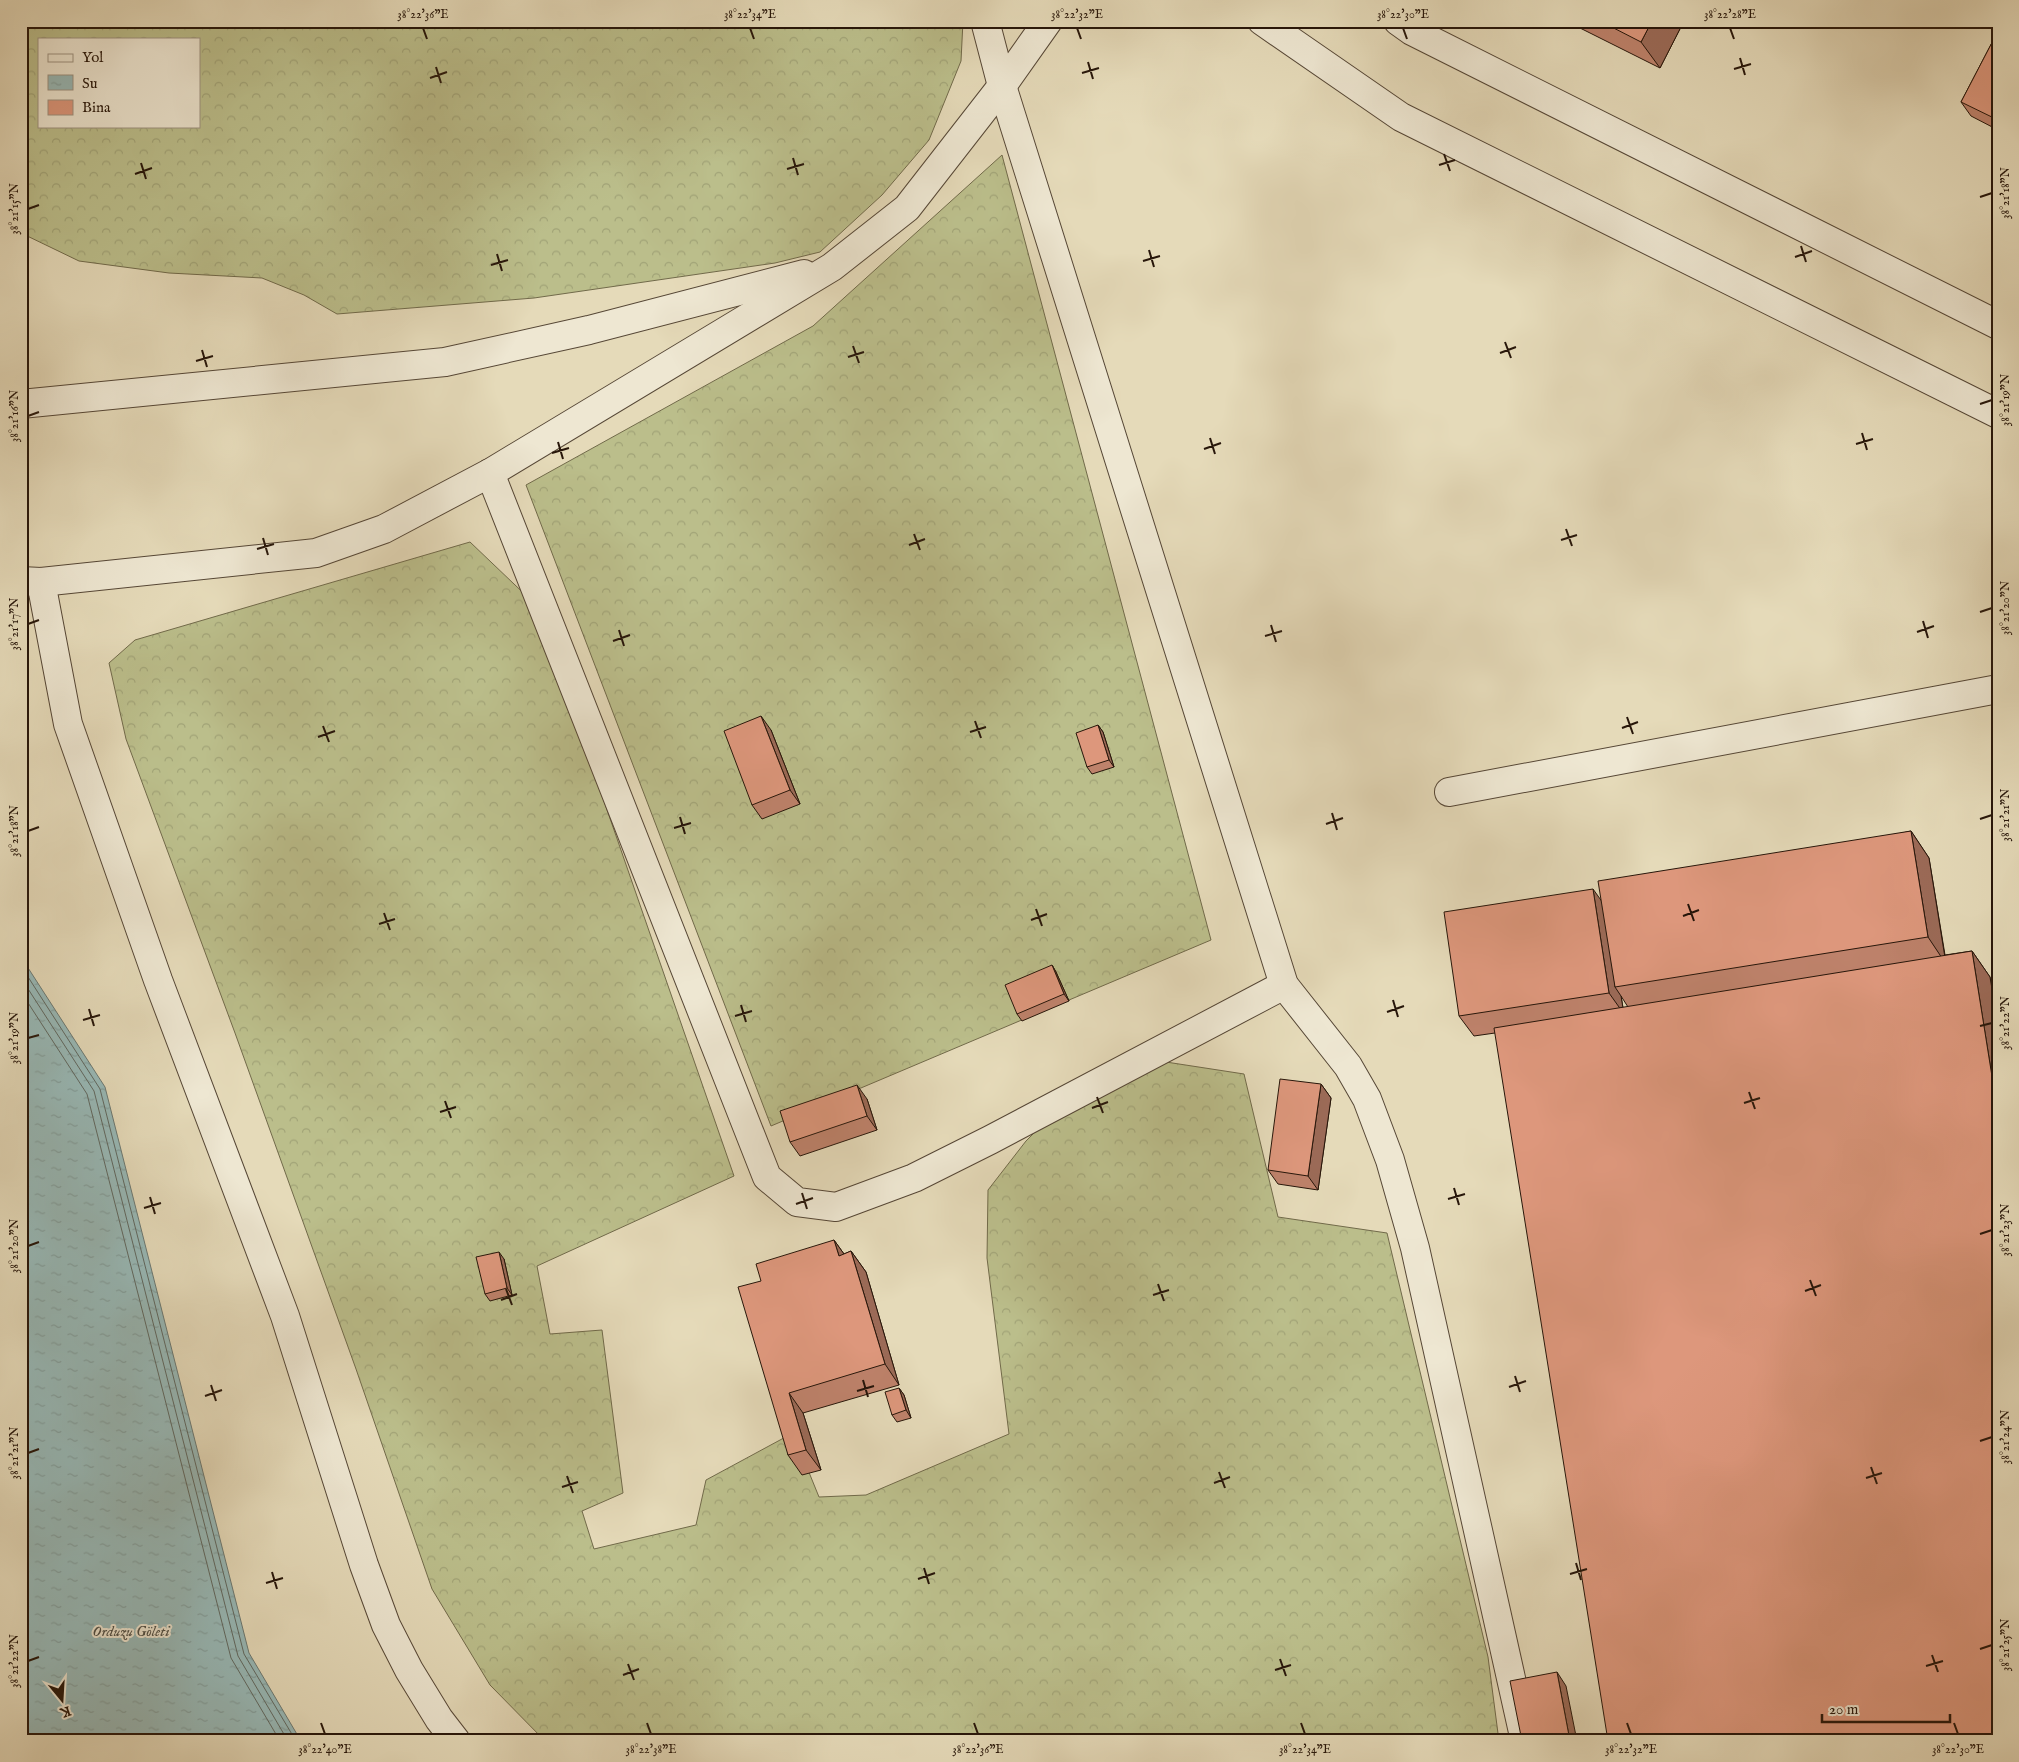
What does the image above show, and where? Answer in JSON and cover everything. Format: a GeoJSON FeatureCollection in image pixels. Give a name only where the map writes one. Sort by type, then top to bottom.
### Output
{"type":"FeatureCollection","features":[{"type":"Feature","properties":{"kind":"street"},"geometry":{"type":"LineString","coordinates":[[985,21],[1002,86],[1284,985],[1348,1066],[1367,1099],[1390,1160],[1415,1248],[1525,1741]]}},
{"type":"Feature","properties":{"kind":"street"},"geometry":{"type":"LineString","coordinates":[[456,1741],[439,1719],[386,1625],[364,1565],[285,1316],[158,980],[68,724],[31,582],[316,553],[384,529],[490,473],[832,266],[907,208],[1002,86],[1048,21]]}},
{"type":"Feature","properties":{"kind":"street"},"geometry":{"type":"LineString","coordinates":[[1262,21],[1401,117],[1998,414]]}},
{"type":"Feature","properties":{"kind":"street"},"geometry":{"type":"LineString","coordinates":[[1398,21],[1412,31],[1998,326]]}},
{"type":"Feature","properties":{"kind":"street"},"geometry":{"type":"LineString","coordinates":[[21,404],[445,362],[589,330],[832,266]]}},
{"type":"Feature","properties":{"kind":"street"},"geometry":{"type":"LineString","coordinates":[[490,473],[767,1177],[797,1202],[836,1207],[914,1178],[1284,985]]}},
{"type":"Feature","properties":{"kind":"street"},"geometry":{"type":"LineString","coordinates":[[1449,792],[1998,689]]}},
{"type":"Feature","properties":{"kind":"green space"},"geometry":{"type":"Polygon","coordinates":[[[21,21],[963,21],[961,61],[929,140],[882,195],[820,252],[775,263],[534,298],[337,314],[304,295],[262,278],[169,273],[79,261],[21,233],[21,21]]]}},
{"type":"Feature","properties":{"kind":"green space"},"geometry":{"type":"Polygon","coordinates":[[[1002,155],[1211,940],[771,1126],[526,485],[813,326],[1002,155]]]}},
{"type":"Feature","properties":{"kind":"green space"},"geometry":{"type":"Polygon","coordinates":[[[470,542],[536,605],[734,1176],[537,1266],[550,1334],[602,1330],[623,1493],[582,1511],[594,1549],[696,1525],[706,1480],[793,1433],[819,1497],[866,1495],[1009,1434],[987,1258],[988,1190],[1026,1141],[1071,1096],[1153,1060],[1244,1074],[1278,1217],[1387,1233],[1488,1657],[1499,1741],[545,1741],[490,1685],[432,1589],[356,1369],[235,1033],[126,739],[109,663],[135,640],[470,542]]]}},
{"type":"Feature","properties":{"kind":"water","name":"Orduzu Göleti"},"geometry":{"type":"Polygon","coordinates":[[[21,957],[105,1087],[249,1653],[301,1741],[21,1741],[21,957]]]}},
{"type":"Feature","properties":{"kind":"building"},"geometry":{"type":"Polygon","coordinates":[[[1600,21],[1652,21],[1641,42],[1600,21]]]}},
{"type":"Feature","properties":{"kind":"building"},"geometry":{"type":"Polygon","coordinates":[[[1998,31],[1998,120],[1961,102],[1998,31]]]}},
{"type":"Feature","properties":{"kind":"building"},"geometry":{"type":"Polygon","coordinates":[[[761,716],[790,790],[752,805],[724,731],[761,716]]]}},
{"type":"Feature","properties":{"kind":"building"},"geometry":{"type":"Polygon","coordinates":[[[1098,725],[1109,760],[1087,767],[1076,733],[1098,725]]]}},
{"type":"Feature","properties":{"kind":"building"},"geometry":{"type":"Polygon","coordinates":[[[1911,831],[1928,937],[1615,987],[1598,881],[1911,831]]]}},
{"type":"Feature","properties":{"kind":"building"},"geometry":{"type":"Polygon","coordinates":[[[1593,889],[1609,993],[1459,1016],[1444,912],[1593,889]]]}},
{"type":"Feature","properties":{"kind":"building"},"geometry":{"type":"Polygon","coordinates":[[[1972,951],[1998,1114],[1998,1741],[1608,1741],[1494,1028],[1972,951]]]}},
{"type":"Feature","properties":{"kind":"building"},"geometry":{"type":"Polygon","coordinates":[[[1052,965],[1064,994],[1017,1014],[1005,985],[1052,965]]]}},
{"type":"Feature","properties":{"kind":"building"},"geometry":{"type":"Polygon","coordinates":[[[1280,1079],[1321,1084],[1308,1176],[1268,1170],[1280,1079]]]}},
{"type":"Feature","properties":{"kind":"building"},"geometry":{"type":"Polygon","coordinates":[[[857,1085],[867,1116],[790,1142],[780,1111],[857,1085]]]}},
{"type":"Feature","properties":{"kind":"building"},"geometry":{"type":"Polygon","coordinates":[[[834,1240],[839,1256],[851,1251],[885,1364],[789,1393],[806,1450],[788,1455],[738,1287],[761,1281],[756,1264],[834,1240]]]}},
{"type":"Feature","properties":{"kind":"building"},"geometry":{"type":"Polygon","coordinates":[[[499,1252],[507,1288],[485,1294],[476,1257],[499,1252]]]}},
{"type":"Feature","properties":{"kind":"building"},"geometry":{"type":"Polygon","coordinates":[[[899,1388],[906,1410],[892,1415],[885,1392],[899,1388]]]}},
{"type":"Feature","properties":{"kind":"building"},"geometry":{"type":"Polygon","coordinates":[[[1557,1672],[1570,1741],[1522,1741],[1510,1681],[1557,1672]]]}}]}
